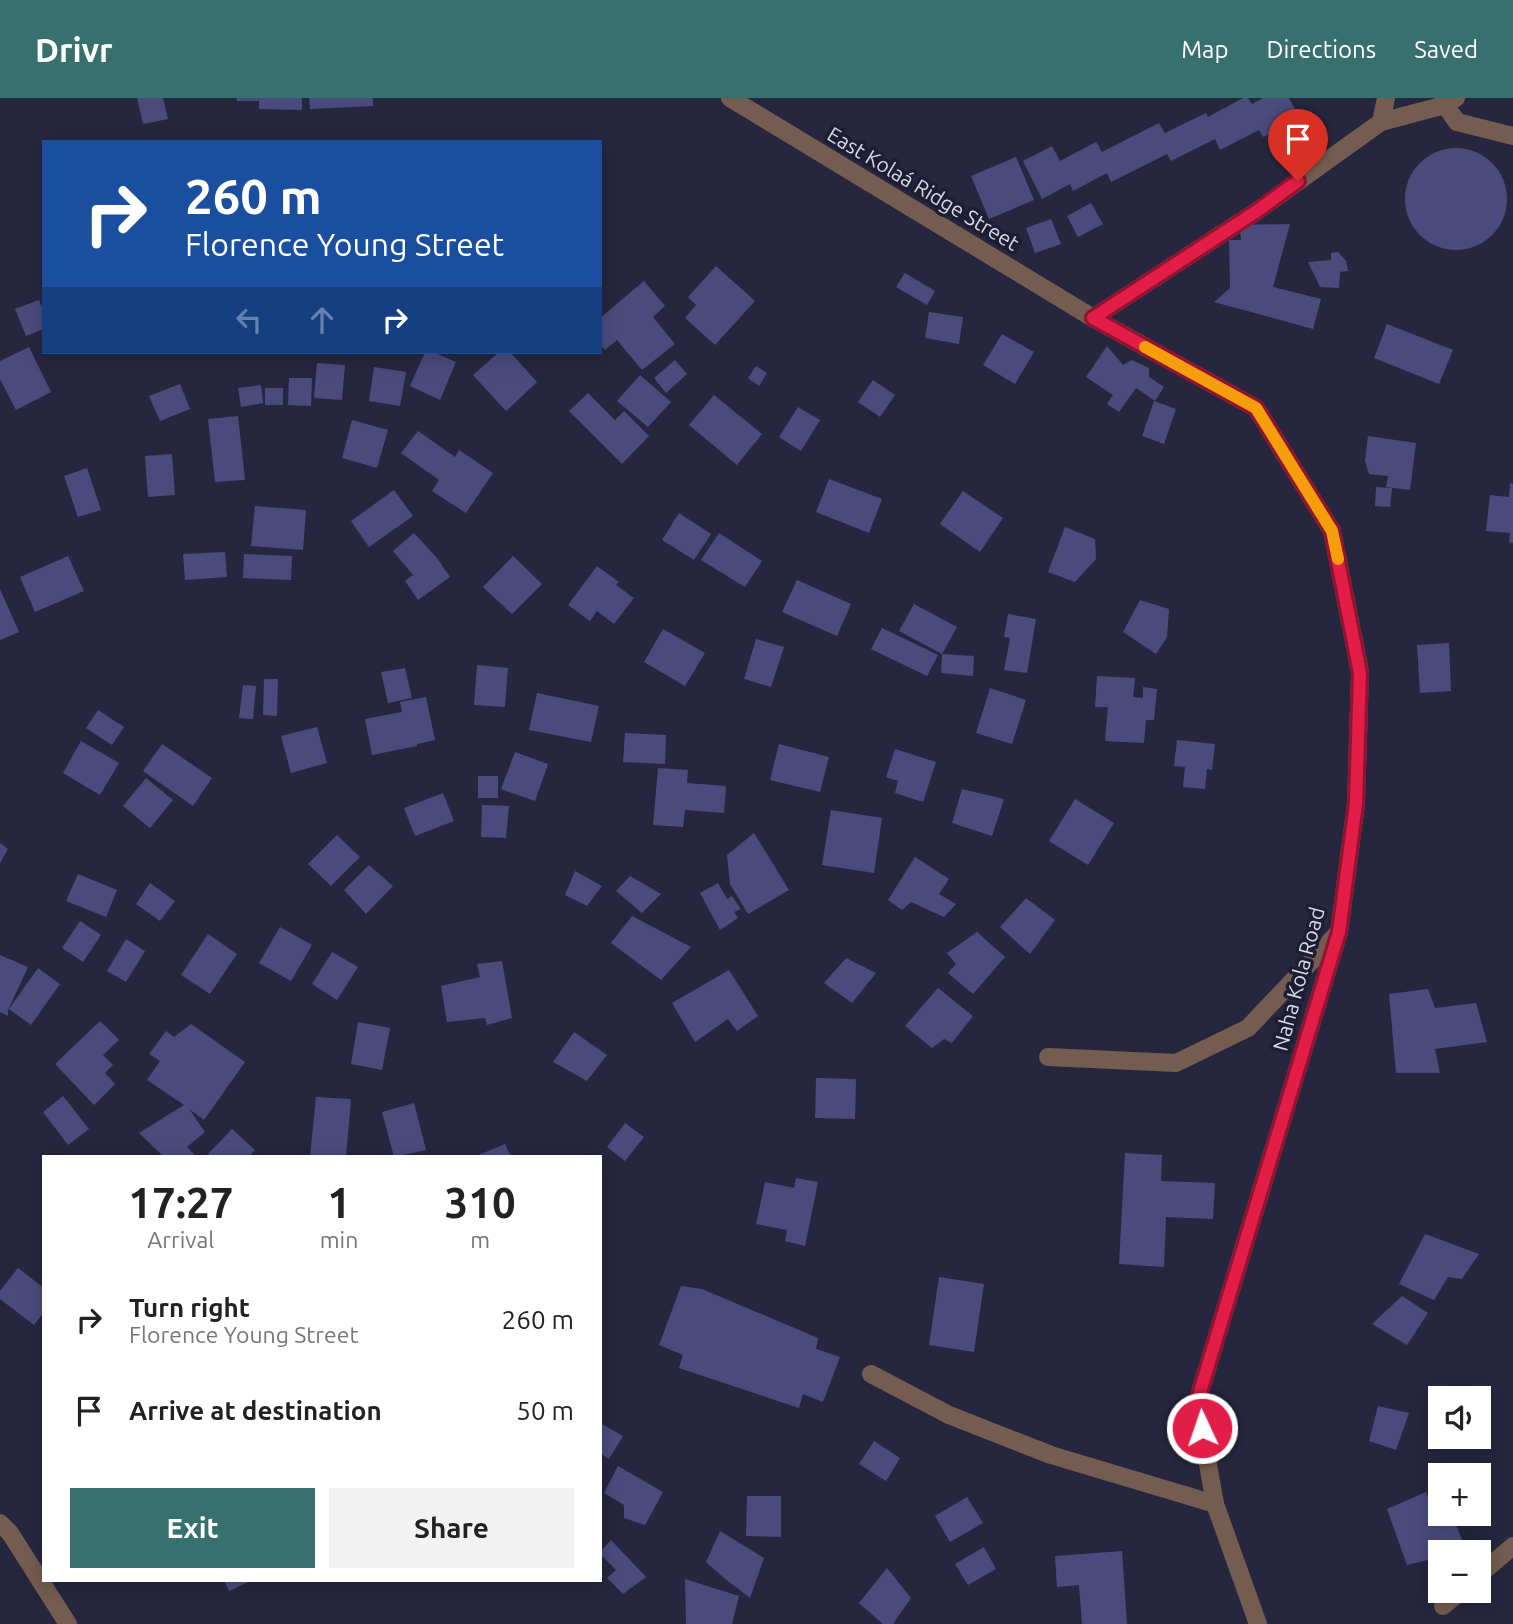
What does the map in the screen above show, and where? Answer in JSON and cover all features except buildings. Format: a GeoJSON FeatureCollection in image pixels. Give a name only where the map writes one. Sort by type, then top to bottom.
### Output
{"type":"FeatureCollection","features":[{"type":"Feature","properties":{"kind":"street","name":"East Kolaá Ridge Street"},"geometry":{"type":"LineString","coordinates":[[730,98],[1093,318]]}},
{"type":"Feature","properties":{"kind":"street"},"geometry":{"type":"LineString","coordinates":[[1381,122],[1386,98]]}},
{"type":"Feature","properties":{"kind":"street"},"geometry":{"type":"LineString","coordinates":[[1093,318],[1257,211],[1381,122],[1450,101],[1457,121],[1513,136]]}},
{"type":"Feature","properties":{"kind":"street","name":"Naha Kola Road"},"geometry":{"type":"LineString","coordinates":[[1093,318],[1256,408],[1332,531],[1360,673],[1356,804],[1339,932],[1197,1402],[1215,1504],[1258,1624]]}},
{"type":"Feature","properties":{"kind":"street"},"geometry":{"type":"LineString","coordinates":[[1048,1057],[1176,1063],[1248,1028],[1339,932]]}},
{"type":"Feature","properties":{"kind":"street"},"geometry":{"type":"LineString","coordinates":[[871,1374],[949,1415],[1051,1455],[1215,1504]]}},
{"type":"Feature","properties":{"kind":"street"},"geometry":{"type":"LineString","coordinates":[[0,1523],[10,1533],[68,1624]]}},
{"type":"Feature","properties":{"kind":"street"},"geometry":{"type":"LineString","coordinates":[[1491,1565],[1513,1546]]}},
{"type":"Feature","properties":{"kind":"street"},"geometry":{"type":"LineString","coordinates":[[1443,1606],[1447,1603]]}},
{"type":"Feature","properties":{"kind":"slow traffic"},"geometry":{"type":"LineString","coordinates":[[1145,347],[1256,408],[1332,531],[1338,559]]}},
{"type":"Feature","properties":{"kind":"route"},"geometry":{"type":"LineString","coordinates":[[1202,1428],[1197,1402],[1339,932],[1356,804],[1360,673],[1332,531],[1256,408],[1093,318],[1257,211],[1298,181]]}}]}
